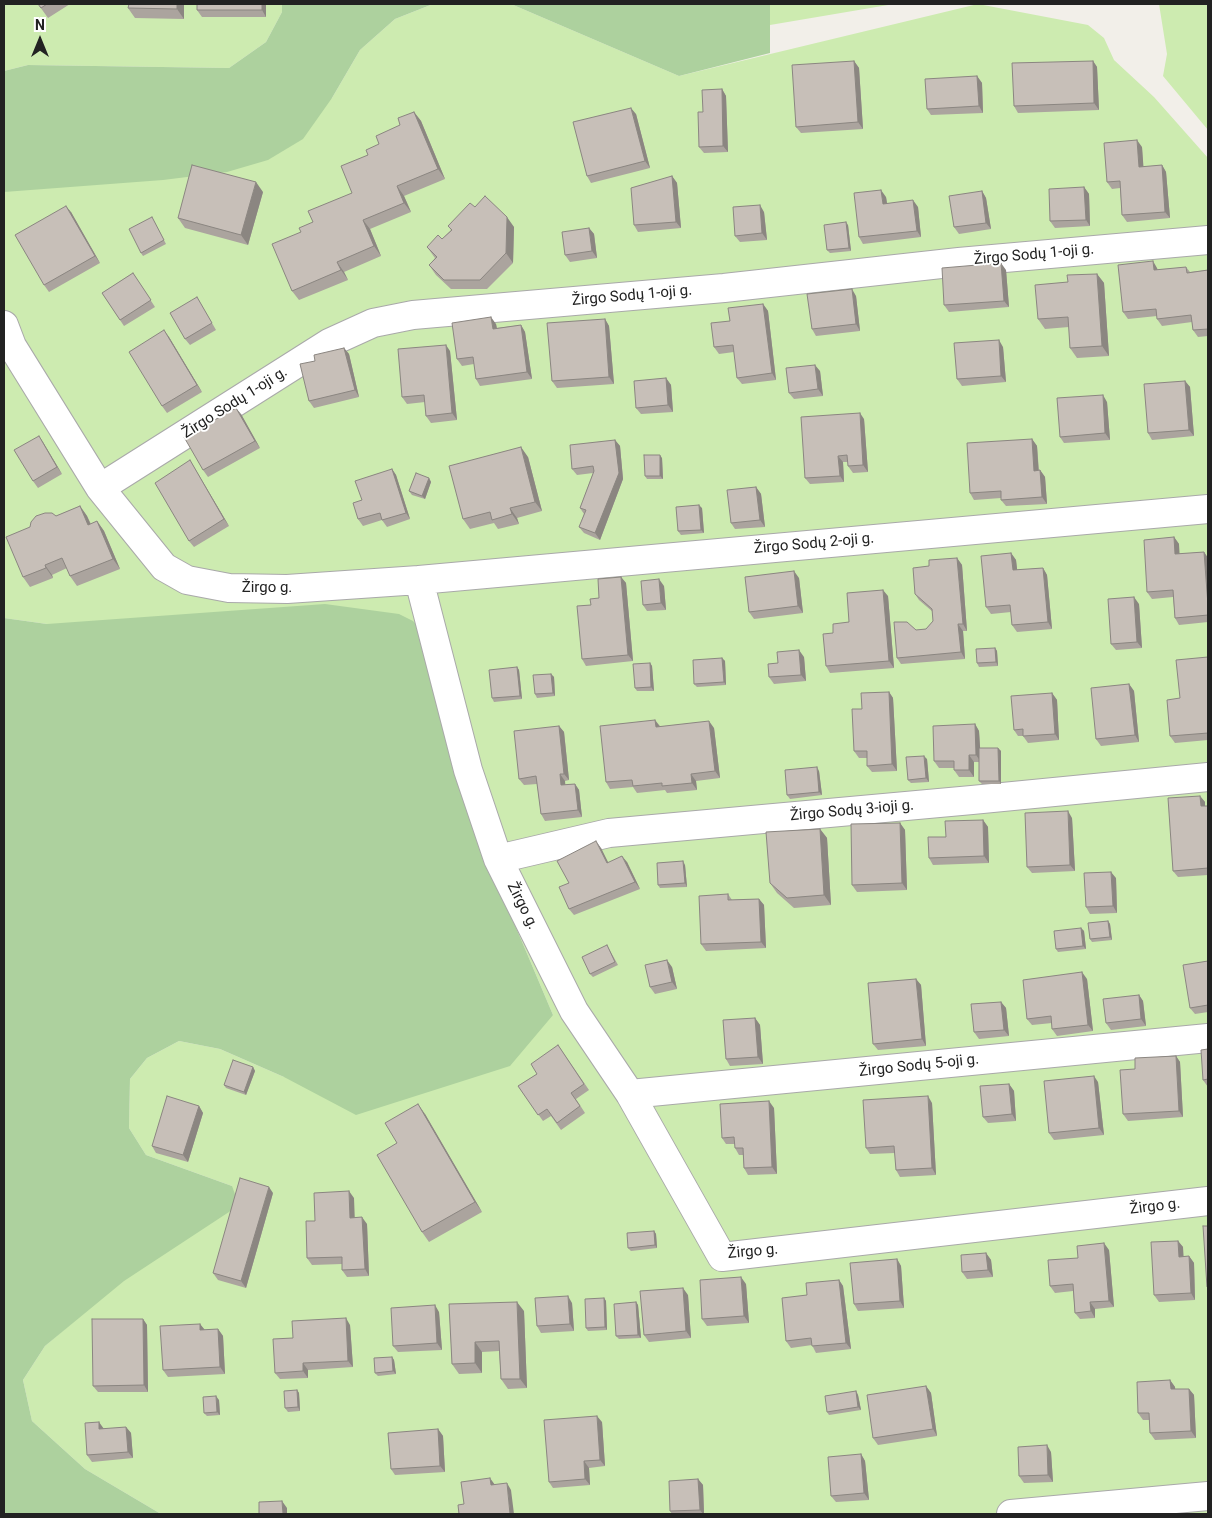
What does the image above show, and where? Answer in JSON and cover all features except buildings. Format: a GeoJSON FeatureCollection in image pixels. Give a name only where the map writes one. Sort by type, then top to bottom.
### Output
{"type":"FeatureCollection","features":[{"type":"Feature","properties":{"kind":"street","name":"Žirgo Sodų 1-oji g."},"geometry":{"type":"LineString","coordinates":[[100,488],[329,344],[373,323],[413,315],[724,288],[960,262],[1208,240]]}},
{"type":"Feature","properties":{"kind":"street","name":"Žirgo g."},"geometry":{"type":"LineString","coordinates":[[4,325],[12,346],[100,488],[164,567],[187,580],[229,588],[287,589],[419,580],[468,770],[498,859],[574,1011],[630,1094],[722,1256],[1208,1200]]}},
{"type":"Feature","properties":{"kind":"street","name":"Žirgo Sodų 2-oji g."},"geometry":{"type":"LineString","coordinates":[[419,580],[1208,509]]}},
{"type":"Feature","properties":{"kind":"street","name":"Žirgo Sodų 3-ioji g."},"geometry":{"type":"LineString","coordinates":[[498,859],[609,833],[982,800],[1208,777]]}},
{"type":"Feature","properties":{"kind":"street","name":"Žirgo Sodų 5-oji g."},"geometry":{"type":"LineString","coordinates":[[630,1094],[1208,1038]]}},
{"type":"Feature","properties":{"kind":"street"},"geometry":{"type":"LineString","coordinates":[[1011,1514],[1208,1496]]}},
{"type":"Feature","properties":{"kind":"green space"},"geometry":{"type":"Polygon","coordinates":[[[4,4],[282,4],[282,12],[266,42],[229,68],[28,65],[4,71],[4,4]]]}},
{"type":"Feature","properties":{"kind":"green space"},"geometry":{"type":"Polygon","coordinates":[[[282,4],[433,4],[395,19],[360,50],[332,98],[303,139],[268,160],[227,172],[163,180],[4,192],[4,71],[28,65],[229,68],[266,42],[282,12],[282,4]]]}},
{"type":"Feature","properties":{"kind":"green space"},"geometry":{"type":"Polygon","coordinates":[[[433,4],[511,4],[679,76],[978,4],[1088,25],[1104,38],[1114,60],[1154,97],[1208,158],[1208,1514],[161,1514],[85,1469],[32,1421],[23,1380],[45,1346],[232,1186],[146,1155],[129,1128],[130,1079],[147,1058],[179,1041],[220,1049],[284,1077],[553,1015],[471,821],[423,632],[47,624],[4,618],[4,192],[332,98],[360,50],[395,19],[433,4]]]}},
{"type":"Feature","properties":{"kind":"green space"},"geometry":{"type":"Polygon","coordinates":[[[511,4],[770,4],[770,53],[679,76],[511,4]]]}},
{"type":"Feature","properties":{"kind":"green space"},"geometry":{"type":"Polygon","coordinates":[[[770,4],[894,4],[770,25],[770,4]]]}},
{"type":"Feature","properties":{"kind":"green space"},"geometry":{"type":"Polygon","coordinates":[[[1159,4],[1208,4],[1208,130],[1163,76],[1167,54],[1159,4]]]}},
{"type":"Feature","properties":{"kind":"green space"},"geometry":{"type":"Polygon","coordinates":[[[325,604],[399,614],[413,621],[423,632],[471,821],[553,1015],[510,1066],[356,1115],[284,1077],[220,1049],[179,1041],[147,1058],[130,1079],[129,1128],[146,1155],[232,1186],[236,1197],[232,1210],[124,1281],[45,1346],[23,1380],[32,1421],[85,1469],[161,1514],[4,1514],[4,618],[47,624],[325,604]]]}}]}
